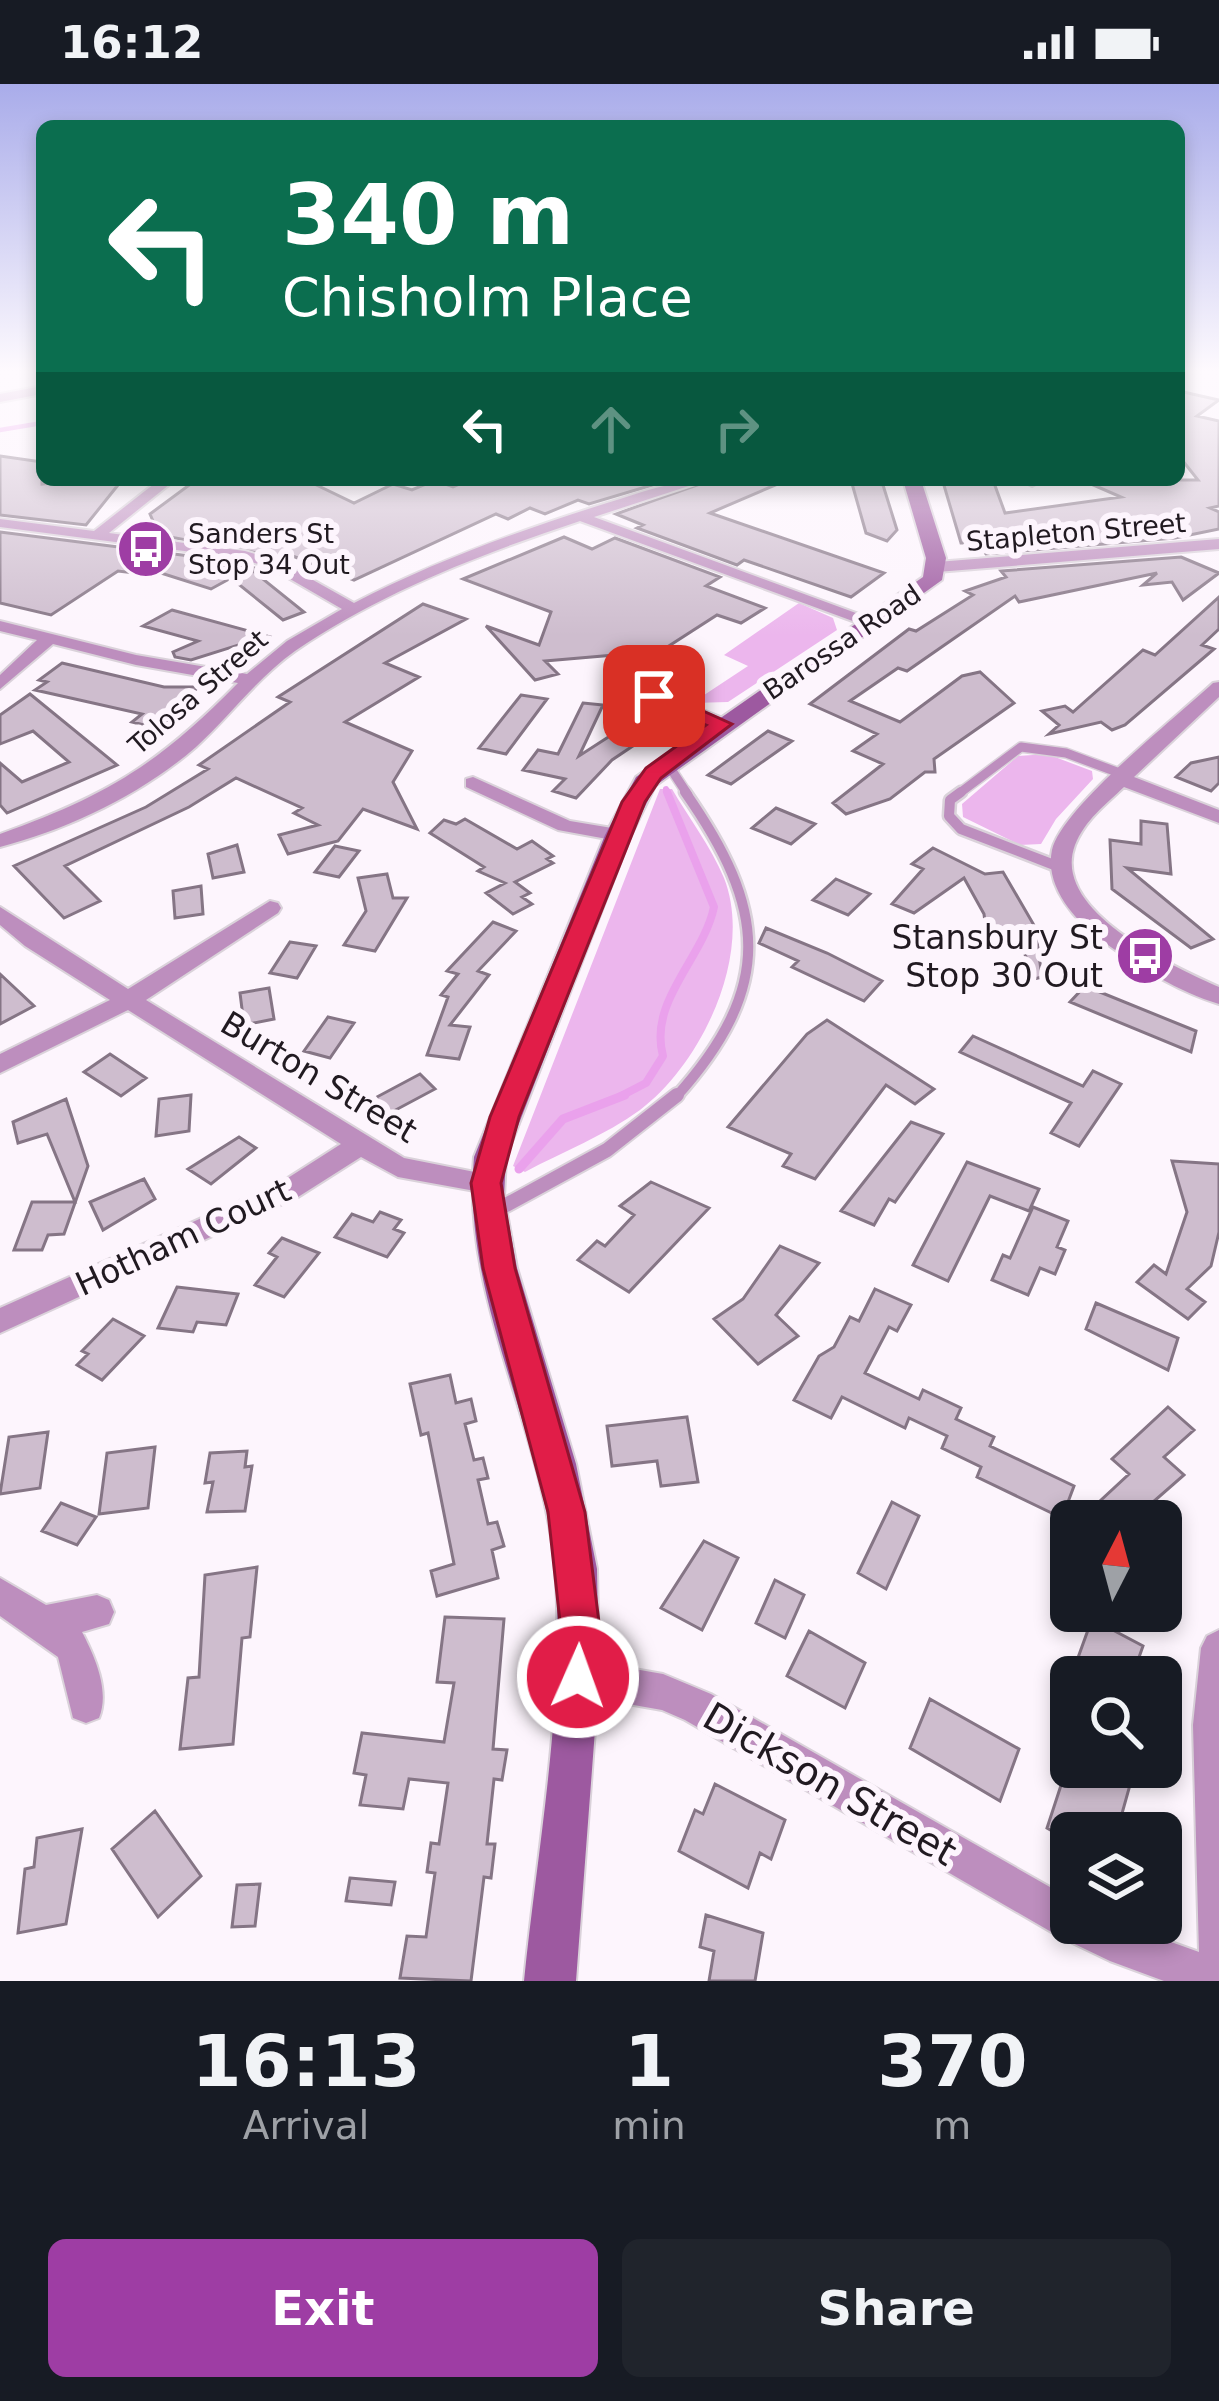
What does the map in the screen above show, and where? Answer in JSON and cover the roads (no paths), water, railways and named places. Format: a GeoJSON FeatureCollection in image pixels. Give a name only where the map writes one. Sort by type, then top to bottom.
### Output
{"type":"FeatureCollection","features":[{"type":"Feature","properties":{"kind":"street"},"geometry":{"type":"LineString","coordinates":[[100,532],[160,486]]}},
{"type":"Feature","properties":{"kind":"street","name":"Tolosa Street"},"geometry":{"type":"LineString","coordinates":[[0,841],[68,816],[146,775],[187,745],[248,680],[353,609],[459,557],[577,515],[679,486]]}},
{"type":"Feature","properties":{"kind":"street","name":"Barossa Road"},"geometry":{"type":"LineString","coordinates":[[550,1981],[580,1622],[567,1512],[488,1199],[504,1117],[618,835],[645,782],[722,724],[927,586],[937,567],[914,486]]}},
{"type":"Feature","properties":{"kind":"street"},"geometry":{"type":"LineString","coordinates":[[577,515],[875,623]]}},
{"type":"Feature","properties":{"kind":"street"},"geometry":{"type":"LineString","coordinates":[[0,523],[100,532],[261,560],[353,609]]}},
{"type":"Feature","properties":{"kind":"street","name":"Stapleton Street"},"geometry":{"type":"LineString","coordinates":[[937,567],[1219,544]]}},
{"type":"Feature","properties":{"kind":"street"},"geometry":{"type":"LineString","coordinates":[[0,626],[248,680]]}},
{"type":"Feature","properties":{"kind":"street"},"geometry":{"type":"LineString","coordinates":[[0,685],[50,638]]}},
{"type":"Feature","properties":{"kind":"street"},"geometry":{"type":"LineString","coordinates":[[620,682],[722,724]]}},
{"type":"Feature","properties":{"kind":"street"},"geometry":{"type":"LineString","coordinates":[[1219,687],[1072,826],[1062,868],[1077,902],[1111,940],[1219,997]]}},
{"type":"Feature","properties":{"kind":"street"},"geometry":{"type":"LineString","coordinates":[[1123,777],[1219,818]]}},
{"type":"Feature","properties":{"kind":"street"},"geometry":{"type":"LineString","coordinates":[[473,783],[548,820],[618,835]]}},
{"type":"Feature","properties":{"kind":"street"},"geometry":{"type":"LineString","coordinates":[[0,1064],[129,1000],[270,908]]}},
{"type":"Feature","properties":{"kind":"street","name":"Burton Street"},"geometry":{"type":"LineString","coordinates":[[0,914],[398,1167],[488,1199]]}},
{"type":"Feature","properties":{"kind":"street","name":"Hotham Court"},"geometry":{"type":"LineString","coordinates":[[0,1321],[289,1190],[361,1144]]}},
{"type":"Feature","properties":{"kind":"street"},"geometry":{"type":"LineString","coordinates":[[0,1594],[71,1641],[81,1663],[86,1706]]}},
{"type":"Feature","properties":{"kind":"street"},"geometry":{"type":"LineString","coordinates":[[48,1622],[97,1612]]}},
{"type":"Feature","properties":{"kind":"street"},"geometry":{"type":"LineString","coordinates":[[1219,1648],[1211,1761],[1219,1954]]}},
{"type":"Feature","properties":{"kind":"street","name":"Dickson Street"},"geometry":{"type":"LineString","coordinates":[[578,1677],[663,1693],[698,1707],[1050,1909]]}},
{"type":"Feature","properties":{"kind":"street","name":"Dickson Street"},"geometry":{"type":"LineString","coordinates":[[1118,1944],[1219,1979]]}},
{"type":"Feature","properties":{"kind":"lane"},"geometry":{"type":"LineString","coordinates":[[1062,868],[962,829],[949,816],[950,800],[1022,747],[1056,750],[1123,777]]}},
{"type":"Feature","properties":{"kind":"lane"},"geometry":{"type":"LineString","coordinates":[[488,1199],[676,1103],[704,1067],[734,1005],[749,954],[745,894],[667,763]]}},
{"type":"Feature","properties":{"kind":"waterway"},"geometry":{"type":"LineString","coordinates":[[617,1098],[646,1083],[663,1056],[663,1017],[714,907],[667,792]]}},
{"type":"Feature","properties":{"kind":"waterway"},"geometry":{"type":"LineString","coordinates":[[519,1169],[563,1119],[625,1095]]}},
{"type":"Feature","properties":{"kind":"place","name":"Sanders St Stop 34 Out"},"geometry":{"type":"Point","coordinates":[146,549]}},
{"type":"Feature","properties":{"kind":"place","name":"Stansbury St Stop 30 Out"},"geometry":{"type":"Point","coordinates":[1145,956]}}]}
